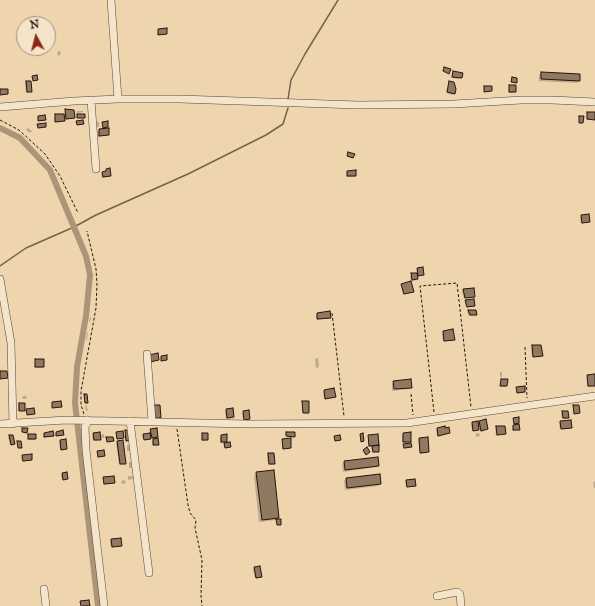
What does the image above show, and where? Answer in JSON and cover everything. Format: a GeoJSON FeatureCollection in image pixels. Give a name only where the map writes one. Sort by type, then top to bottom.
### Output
{"type":"FeatureCollection","features":[{"type":"Feature","properties":{"kind":"street"},"geometry":{"type":"LineString","coordinates":[[111,0],[118,99]]}},
{"type":"Feature","properties":{"kind":"street"},"geometry":{"type":"LineString","coordinates":[[0,107],[118,99],[180,99],[358,105],[454,104],[552,100],[595,102]]}},
{"type":"Feature","properties":{"kind":"street"},"geometry":{"type":"LineString","coordinates":[[91,100],[96,169]]}},
{"type":"Feature","properties":{"kind":"street"},"geometry":{"type":"LineString","coordinates":[[0,279],[11,343],[13,424]]}},
{"type":"Feature","properties":{"kind":"street"},"geometry":{"type":"LineString","coordinates":[[147,354],[152,421]]}},
{"type":"Feature","properties":{"kind":"street"},"geometry":{"type":"LineString","coordinates":[[0,424],[66,420],[249,424],[407,424],[595,396]]}},
{"type":"Feature","properties":{"kind":"street"},"geometry":{"type":"LineString","coordinates":[[86,420],[86,450],[104,606]]}},
{"type":"Feature","properties":{"kind":"street"},"geometry":{"type":"LineString","coordinates":[[130,421],[149,573]]}},
{"type":"Feature","properties":{"kind":"street"},"geometry":{"type":"LineString","coordinates":[[44,588],[46,606]]}},
{"type":"Feature","properties":{"kind":"street"},"geometry":{"type":"LineString","coordinates":[[437,596],[457,592],[460,594],[461,606]]}},
{"type":"Feature","properties":{"kind":"path"},"geometry":{"type":"LineString","coordinates":[[0,120],[19,130],[45,154],[60,176],[78,213]]}},
{"type":"Feature","properties":{"kind":"path"},"geometry":{"type":"LineString","coordinates":[[86,420],[82,405],[81,391],[96,308],[97,284],[96,269],[87,232]]}},
{"type":"Feature","properties":{"kind":"path"},"geometry":{"type":"LineString","coordinates":[[434,419],[420,286],[457,282],[471,414]]}},
{"type":"Feature","properties":{"kind":"path"},"geometry":{"type":"LineString","coordinates":[[332,313],[344,423]]}},
{"type":"Feature","properties":{"kind":"path"},"geometry":{"type":"LineString","coordinates":[[525,347],[528,406]]}},
{"type":"Feature","properties":{"kind":"path"},"geometry":{"type":"LineString","coordinates":[[411,394],[414,422]]}},
{"type":"Feature","properties":{"kind":"path"},"geometry":{"type":"LineString","coordinates":[[176,422],[188,505],[190,513],[196,520],[195,528],[202,560],[202,606]]}},
{"type":"Feature","properties":{"kind":"building"},"geometry":{"type":"Polygon","coordinates":[[[167,28],[167,34],[158,35],[158,29],[167,28]]]}},
{"type":"Feature","properties":{"kind":"building"},"geometry":{"type":"Polygon","coordinates":[[[444,67],[451,69],[449,74],[443,71],[444,67]]]}},
{"type":"Feature","properties":{"kind":"building"},"geometry":{"type":"Polygon","coordinates":[[[453,71],[463,73],[462,78],[452,77],[453,71]]]}},
{"type":"Feature","properties":{"kind":"building"},"geometry":{"type":"Polygon","coordinates":[[[541,72],[580,74],[580,81],[541,79],[541,72]]]}},
{"type":"Feature","properties":{"kind":"building"},"geometry":{"type":"Polygon","coordinates":[[[37,75],[38,80],[33,81],[32,76],[37,75]]]}},
{"type":"Feature","properties":{"kind":"building"},"geometry":{"type":"Polygon","coordinates":[[[512,77],[517,78],[517,83],[511,82],[512,77]]]}},
{"type":"Feature","properties":{"kind":"building"},"geometry":{"type":"Polygon","coordinates":[[[26,81],[31,81],[32,92],[27,92],[26,81]]]}},
{"type":"Feature","properties":{"kind":"building"},"geometry":{"type":"Polygon","coordinates":[[[449,81],[454,82],[456,89],[455,94],[447,92],[449,81]]]}},
{"type":"Feature","properties":{"kind":"building"},"geometry":{"type":"Polygon","coordinates":[[[509,85],[516,85],[516,92],[509,92],[509,85]]]}},
{"type":"Feature","properties":{"kind":"building"},"geometry":{"type":"Polygon","coordinates":[[[484,86],[492,86],[492,91],[484,92],[484,86]]]}},
{"type":"Feature","properties":{"kind":"building"},"geometry":{"type":"Polygon","coordinates":[[[0,89],[8,89],[8,94],[0,95],[0,89]]]}},
{"type":"Feature","properties":{"kind":"building"},"geometry":{"type":"Polygon","coordinates":[[[65,109],[74,110],[75,118],[66,119],[65,109]]]}},
{"type":"Feature","properties":{"kind":"building"},"geometry":{"type":"Polygon","coordinates":[[[587,112],[595,112],[595,120],[587,119],[587,112]]]}},
{"type":"Feature","properties":{"kind":"building"},"geometry":{"type":"Polygon","coordinates":[[[55,114],[64,114],[65,121],[55,122],[55,114]]]}},
{"type":"Feature","properties":{"kind":"building"},"geometry":{"type":"Polygon","coordinates":[[[77,114],[85,114],[85,118],[77,118],[77,114]]]}},
{"type":"Feature","properties":{"kind":"building"},"geometry":{"type":"Polygon","coordinates":[[[45,115],[46,120],[38,121],[38,116],[45,115]]]}},
{"type":"Feature","properties":{"kind":"building"},"geometry":{"type":"Polygon","coordinates":[[[579,116],[584,116],[583,123],[579,123],[579,116]]]}},
{"type":"Feature","properties":{"kind":"building"},"geometry":{"type":"Polygon","coordinates":[[[83,120],[84,124],[77,125],[76,121],[83,120]]]}},
{"type":"Feature","properties":{"kind":"building"},"geometry":{"type":"Polygon","coordinates":[[[108,121],[108,127],[103,128],[102,122],[108,121]]]}},
{"type":"Feature","properties":{"kind":"building"},"geometry":{"type":"Polygon","coordinates":[[[46,123],[46,127],[38,128],[37,124],[46,123]]]}},
{"type":"Feature","properties":{"kind":"building"},"geometry":{"type":"Polygon","coordinates":[[[109,128],[109,135],[99,136],[99,129],[109,128]]]}},
{"type":"Feature","properties":{"kind":"building"},"geometry":{"type":"Polygon","coordinates":[[[348,152],[355,154],[353,158],[347,156],[348,152]]]}},
{"type":"Feature","properties":{"kind":"building"},"geometry":{"type":"Polygon","coordinates":[[[110,168],[111,176],[103,177],[102,172],[110,168]]]}},
{"type":"Feature","properties":{"kind":"building"},"geometry":{"type":"Polygon","coordinates":[[[356,170],[356,176],[347,176],[347,171],[356,170]]]}},
{"type":"Feature","properties":{"kind":"building"},"geometry":{"type":"Polygon","coordinates":[[[589,214],[590,222],[582,223],[581,215],[589,214]]]}},
{"type":"Feature","properties":{"kind":"building"},"geometry":{"type":"Polygon","coordinates":[[[423,267],[424,275],[418,276],[417,268],[423,267]]]}},
{"type":"Feature","properties":{"kind":"building"},"geometry":{"type":"Polygon","coordinates":[[[411,273],[417,273],[418,279],[412,280],[411,273]]]}},
{"type":"Feature","properties":{"kind":"building"},"geometry":{"type":"Polygon","coordinates":[[[411,281],[414,292],[404,294],[401,284],[411,281]]]}},
{"type":"Feature","properties":{"kind":"building"},"geometry":{"type":"Polygon","coordinates":[[[474,288],[475,297],[465,298],[463,289],[474,288]]]}},
{"type":"Feature","properties":{"kind":"building"},"geometry":{"type":"Polygon","coordinates":[[[474,299],[475,306],[467,307],[465,300],[474,299]]]}},
{"type":"Feature","properties":{"kind":"building"},"geometry":{"type":"Polygon","coordinates":[[[468,310],[476,310],[477,315],[470,315],[468,310]]]}},
{"type":"Feature","properties":{"kind":"building"},"geometry":{"type":"Polygon","coordinates":[[[330,311],[331,318],[317,319],[317,313],[330,311]]]}},
{"type":"Feature","properties":{"kind":"building"},"geometry":{"type":"Polygon","coordinates":[[[453,329],[455,340],[444,341],[443,331],[453,329]]]}},
{"type":"Feature","properties":{"kind":"building"},"geometry":{"type":"Polygon","coordinates":[[[532,345],[541,345],[543,356],[533,357],[532,345]]]}},
{"type":"Feature","properties":{"kind":"building"},"geometry":{"type":"Polygon","coordinates":[[[158,353],[159,360],[150,362],[149,355],[158,353]]]}},
{"type":"Feature","properties":{"kind":"building"},"geometry":{"type":"Polygon","coordinates":[[[167,355],[167,360],[161,361],[161,356],[167,355]]]}},
{"type":"Feature","properties":{"kind":"building"},"geometry":{"type":"Polygon","coordinates":[[[35,359],[44,359],[44,367],[35,367],[35,359]]]}},
{"type":"Feature","properties":{"kind":"building"},"geometry":{"type":"Polygon","coordinates":[[[0,371],[7,371],[8,378],[0,379],[0,371]]]}},
{"type":"Feature","properties":{"kind":"building"},"geometry":{"type":"Polygon","coordinates":[[[595,374],[595,386],[588,386],[587,375],[595,374]]]}},
{"type":"Feature","properties":{"kind":"building"},"geometry":{"type":"Polygon","coordinates":[[[411,379],[412,388],[394,389],[393,381],[411,379]]]}},
{"type":"Feature","properties":{"kind":"building"},"geometry":{"type":"Polygon","coordinates":[[[501,379],[508,379],[507,386],[500,386],[501,379]]]}},
{"type":"Feature","properties":{"kind":"building"},"geometry":{"type":"Polygon","coordinates":[[[525,386],[525,392],[517,393],[516,387],[525,386]]]}},
{"type":"Feature","properties":{"kind":"building"},"geometry":{"type":"Polygon","coordinates":[[[334,388],[336,397],[325,399],[324,390],[334,388]]]}},
{"type":"Feature","properties":{"kind":"building"},"geometry":{"type":"Polygon","coordinates":[[[84,394],[87,394],[88,403],[85,403],[84,394]]]}},
{"type":"Feature","properties":{"kind":"building"},"geometry":{"type":"Polygon","coordinates":[[[61,401],[62,407],[52,408],[52,402],[61,401]]]}},
{"type":"Feature","properties":{"kind":"building"},"geometry":{"type":"Polygon","coordinates":[[[302,401],[309,401],[309,413],[303,413],[302,401]]]}},
{"type":"Feature","properties":{"kind":"building"},"geometry":{"type":"Polygon","coordinates":[[[19,403],[25,403],[25,411],[19,411],[19,403]]]}},
{"type":"Feature","properties":{"kind":"building"},"geometry":{"type":"Polygon","coordinates":[[[154,405],[160,405],[161,418],[155,418],[154,405]]]}},
{"type":"Feature","properties":{"kind":"building"},"geometry":{"type":"Polygon","coordinates":[[[573,405],[579,405],[580,413],[574,414],[573,405]]]}},
{"type":"Feature","properties":{"kind":"building"},"geometry":{"type":"Polygon","coordinates":[[[34,408],[35,414],[27,415],[26,409],[34,408]]]}},
{"type":"Feature","properties":{"kind":"building"},"geometry":{"type":"Polygon","coordinates":[[[233,408],[234,417],[227,418],[226,409],[233,408]]]}},
{"type":"Feature","properties":{"kind":"building"},"geometry":{"type":"Polygon","coordinates":[[[249,410],[250,419],[244,420],[243,411],[249,410]]]}},
{"type":"Feature","properties":{"kind":"building"},"geometry":{"type":"Polygon","coordinates":[[[562,411],[568,411],[569,418],[563,418],[562,411]]]}},
{"type":"Feature","properties":{"kind":"building"},"geometry":{"type":"Polygon","coordinates":[[[519,417],[519,423],[514,424],[513,418],[519,417]]]}},
{"type":"Feature","properties":{"kind":"building"},"geometry":{"type":"Polygon","coordinates":[[[486,419],[488,429],[481,431],[479,421],[486,419]]]}},
{"type":"Feature","properties":{"kind":"building"},"geometry":{"type":"Polygon","coordinates":[[[571,420],[572,428],[561,429],[560,421],[571,420]]]}},
{"type":"Feature","properties":{"kind":"building"},"geometry":{"type":"Polygon","coordinates":[[[478,421],[479,430],[473,431],[472,422],[478,421]]]}},
{"type":"Feature","properties":{"kind":"building"},"geometry":{"type":"Polygon","coordinates":[[[519,424],[520,430],[513,430],[513,425],[519,424]]]}},
{"type":"Feature","properties":{"kind":"building"},"geometry":{"type":"Polygon","coordinates":[[[445,426],[445,428],[449,427],[450,433],[438,436],[437,428],[445,426]]]}},
{"type":"Feature","properties":{"kind":"building"},"geometry":{"type":"Polygon","coordinates":[[[496,426],[505,426],[506,434],[497,435],[496,426]]]}},
{"type":"Feature","properties":{"kind":"building"},"geometry":{"type":"Polygon","coordinates":[[[22,428],[28,428],[27,433],[22,432],[22,428]]]}},
{"type":"Feature","properties":{"kind":"building"},"geometry":{"type":"Polygon","coordinates":[[[157,428],[158,437],[152,438],[150,429],[157,428]]]}},
{"type":"Feature","properties":{"kind":"building"},"geometry":{"type":"Polygon","coordinates":[[[63,430],[64,435],[56,436],[56,432],[63,430]]]}},
{"type":"Feature","properties":{"kind":"building"},"geometry":{"type":"Polygon","coordinates":[[[125,430],[130,431],[132,440],[126,441],[125,430]]]}},
{"type":"Feature","properties":{"kind":"building"},"geometry":{"type":"Polygon","coordinates":[[[53,431],[54,436],[44,437],[44,433],[53,431]]]}},
{"type":"Feature","properties":{"kind":"building"},"geometry":{"type":"Polygon","coordinates":[[[123,431],[124,438],[117,439],[116,432],[123,431]]]}},
{"type":"Feature","properties":{"kind":"building"},"geometry":{"type":"Polygon","coordinates":[[[100,432],[101,440],[94,440],[93,433],[100,432]]]}},
{"type":"Feature","properties":{"kind":"building"},"geometry":{"type":"Polygon","coordinates":[[[286,432],[295,432],[295,437],[286,436],[286,432]]]}},
{"type":"Feature","properties":{"kind":"building"},"geometry":{"type":"Polygon","coordinates":[[[411,432],[411,442],[403,442],[403,433],[411,432]]]}},
{"type":"Feature","properties":{"kind":"building"},"geometry":{"type":"Polygon","coordinates":[[[150,433],[151,439],[144,440],[143,434],[150,433]]]}},
{"type":"Feature","properties":{"kind":"building"},"geometry":{"type":"Polygon","coordinates":[[[202,433],[208,433],[208,440],[202,440],[202,433]]]}},
{"type":"Feature","properties":{"kind":"building"},"geometry":{"type":"Polygon","coordinates":[[[363,433],[364,441],[361,442],[360,434],[363,433]]]}},
{"type":"Feature","properties":{"kind":"building"},"geometry":{"type":"Polygon","coordinates":[[[28,434],[36,434],[36,439],[28,439],[28,434]]]}},
{"type":"Feature","properties":{"kind":"building"},"geometry":{"type":"Polygon","coordinates":[[[227,434],[227,442],[221,442],[221,435],[227,434]]]}},
{"type":"Feature","properties":{"kind":"building"},"geometry":{"type":"Polygon","coordinates":[[[378,434],[379,445],[369,446],[368,435],[378,434]]]}},
{"type":"Feature","properties":{"kind":"building"},"geometry":{"type":"Polygon","coordinates":[[[9,435],[13,435],[15,444],[11,445],[9,435]]]}},
{"type":"Feature","properties":{"kind":"building"},"geometry":{"type":"Polygon","coordinates":[[[340,435],[341,440],[335,441],[334,436],[340,435]]]}},
{"type":"Feature","properties":{"kind":"building"},"geometry":{"type":"Polygon","coordinates":[[[106,437],[113,437],[114,441],[107,442],[106,437]]]}},
{"type":"Feature","properties":{"kind":"building"},"geometry":{"type":"Polygon","coordinates":[[[428,437],[429,452],[420,453],[419,438],[428,437]]]}},
{"type":"Feature","properties":{"kind":"building"},"geometry":{"type":"Polygon","coordinates":[[[158,438],[159,445],[153,445],[153,439],[158,438]]]}},
{"type":"Feature","properties":{"kind":"building"},"geometry":{"type":"Polygon","coordinates":[[[291,438],[291,448],[283,449],[282,439],[291,438]]]}},
{"type":"Feature","properties":{"kind":"building"},"geometry":{"type":"Polygon","coordinates":[[[66,439],[67,449],[61,450],[60,440],[66,439]]]}},
{"type":"Feature","properties":{"kind":"building"},"geometry":{"type":"Polygon","coordinates":[[[123,440],[126,464],[120,464],[117,441],[123,440]]]}},
{"type":"Feature","properties":{"kind":"building"},"geometry":{"type":"Polygon","coordinates":[[[17,441],[21,441],[22,448],[18,448],[17,441]]]}},
{"type":"Feature","properties":{"kind":"building"},"geometry":{"type":"Polygon","coordinates":[[[230,442],[231,447],[225,448],[224,443],[230,442]]]}},
{"type":"Feature","properties":{"kind":"building"},"geometry":{"type":"Polygon","coordinates":[[[411,443],[412,447],[404,448],[403,444],[411,443]]]}},
{"type":"Feature","properties":{"kind":"building"},"geometry":{"type":"Polygon","coordinates":[[[379,445],[379,452],[373,452],[372,446],[379,445]]]}},
{"type":"Feature","properties":{"kind":"building"},"geometry":{"type":"Polygon","coordinates":[[[367,447],[370,452],[366,455],[363,450],[367,447]]]}},
{"type":"Feature","properties":{"kind":"building"},"geometry":{"type":"Polygon","coordinates":[[[104,450],[105,456],[98,457],[97,451],[104,450]]]}},
{"type":"Feature","properties":{"kind":"building"},"geometry":{"type":"Polygon","coordinates":[[[268,453],[274,453],[275,464],[269,464],[268,453]]]}},
{"type":"Feature","properties":{"kind":"building"},"geometry":{"type":"Polygon","coordinates":[[[32,454],[32,460],[23,461],[22,455],[32,454]]]}},
{"type":"Feature","properties":{"kind":"building"},"geometry":{"type":"Polygon","coordinates":[[[378,457],[379,466],[345,470],[344,461],[378,457]]]}},
{"type":"Feature","properties":{"kind":"building"},"geometry":{"type":"Polygon","coordinates":[[[274,470],[279,518],[262,520],[256,472],[274,470]]]}},
{"type":"Feature","properties":{"kind":"building"},"geometry":{"type":"Polygon","coordinates":[[[67,472],[68,479],[63,480],[62,473],[67,472]]]}},
{"type":"Feature","properties":{"kind":"building"},"geometry":{"type":"Polygon","coordinates":[[[380,474],[381,484],[347,488],[346,478],[380,474]]]}},
{"type":"Feature","properties":{"kind":"building"},"geometry":{"type":"Polygon","coordinates":[[[114,476],[115,483],[104,484],[103,477],[114,476]]]}},
{"type":"Feature","properties":{"kind":"building"},"geometry":{"type":"Polygon","coordinates":[[[415,479],[416,486],[407,487],[406,480],[415,479]]]}},
{"type":"Feature","properties":{"kind":"building"},"geometry":{"type":"Polygon","coordinates":[[[276,519],[281,519],[281,525],[277,525],[276,519]]]}},
{"type":"Feature","properties":{"kind":"building"},"geometry":{"type":"Polygon","coordinates":[[[121,538],[122,546],[112,547],[111,539],[121,538]]]}},
{"type":"Feature","properties":{"kind":"building"},"geometry":{"type":"Polygon","coordinates":[[[260,566],[262,577],[256,578],[254,567],[260,566]]]}},
{"type":"Feature","properties":{"kind":"building"},"geometry":{"type":"Polygon","coordinates":[[[89,600],[90,606],[81,606],[80,601],[89,600]]]}},
{"type":"Feature","properties":{"kind":"waterway"},"geometry":{"type":"LineString","coordinates":[[288,99],[291,80],[338,0]]}},
{"type":"Feature","properties":{"kind":"waterway"},"geometry":{"type":"LineString","coordinates":[[0,266],[26,248],[188,174],[266,135],[283,124],[288,108]]}},
{"type":"Feature","properties":{"kind":"waterway"},"geometry":{"type":"LineString","coordinates":[[0,128],[20,138],[50,170],[86,256],[90,275],[86,316],[77,367],[75,403],[98,606]]}}]}
